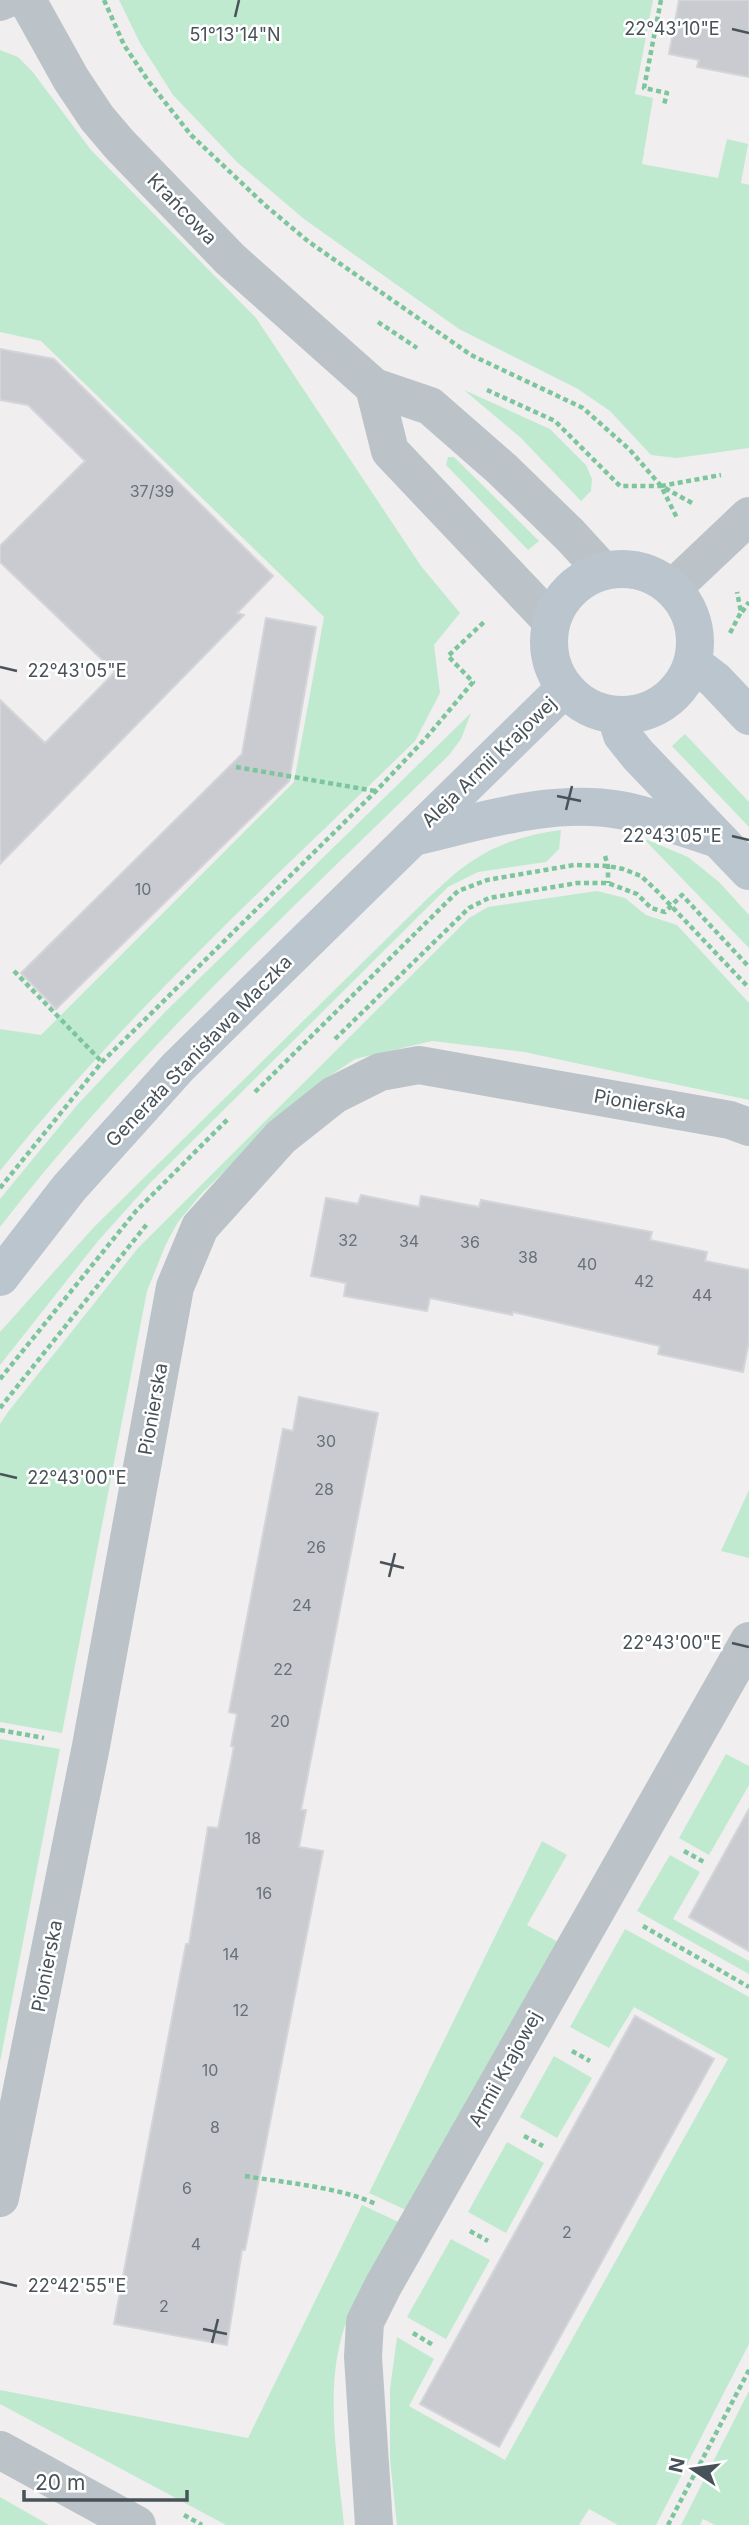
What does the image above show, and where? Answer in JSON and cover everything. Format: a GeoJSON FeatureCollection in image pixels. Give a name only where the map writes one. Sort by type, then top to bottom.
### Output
{"type":"FeatureCollection","features":[{"type":"Feature","properties":{"kind":"street","name":"Krańcowa"},"geometry":{"type":"LineString","coordinates":[[27,0],[96,118],[230,259],[374,387],[430,406],[502,469],[603,570]]}},
{"type":"Feature","properties":{"kind":"street"},"geometry":{"type":"LineString","coordinates":[[374,387],[390,451],[551,621]]}},
{"type":"Feature","properties":{"kind":"street"},"geometry":{"type":"LineString","coordinates":[[673,588],[749,516]]}},
{"type":"Feature","properties":{"kind":"street"},"geometry":{"type":"LineString","coordinates":[[633,569],[661,579],[673,588],[686,604],[694,622],[694,664],[672,697],[655,708],[635,715],[616,716],[587,707],[565,688],[555,673],[548,639],[551,621],[563,599],[580,582],[603,570],[633,569]]}},
{"type":"Feature","properties":{"kind":"street"},"geometry":{"type":"LineString","coordinates":[[694,664],[715,680],[749,716]]}},
{"type":"Feature","properties":{"kind":"street","name":"Aleja Armii Krajowej"},"geometry":{"type":"LineString","coordinates":[[413,837],[565,688]]}},
{"type":"Feature","properties":{"kind":"street"},"geometry":{"type":"LineString","coordinates":[[616,716],[622,735],[638,755],[749,871]]}},
{"type":"Feature","properties":{"kind":"street"},"geometry":{"type":"LineString","coordinates":[[413,837],[529,811],[595,807],[641,815],[718,839]]}},
{"type":"Feature","properties":{"kind":"street","name":"Generała Stanisława Maczka"},"geometry":{"type":"LineString","coordinates":[[0,1277],[69,1188],[178,1067],[413,837]]}},
{"type":"Feature","properties":{"kind":"street","name":"Pionierska"},"geometry":{"type":"LineString","coordinates":[[0,2198],[91,1746],[175,1287],[201,1227],[281,1137],[334,1095],[380,1072],[419,1065],[730,1120],[749,1126]]}},
{"type":"Feature","properties":{"kind":"street","name":"Armii Krajowej"},"geometry":{"type":"LineString","coordinates":[[374,2525],[363,2357],[365,2322],[749,1641]]}},
{"type":"Feature","properties":{"kind":"street"},"geometry":{"type":"LineString","coordinates":[[0,2450],[137,2525]]}},
{"type":"Feature","properties":{"kind":"lane"},"geometry":{"type":"LineString","coordinates":[[0,6],[15,0]]}},
{"type":"Feature","properties":{"kind":"path"},"geometry":{"type":"LineString","coordinates":[[661,0],[644,88],[667,93],[664,105]]}},
{"type":"Feature","properties":{"kind":"path"},"geometry":{"type":"LineString","coordinates":[[555,421],[620,486],[661,486],[722,475]]}},
{"type":"Feature","properties":{"kind":"path"},"geometry":{"type":"LineString","coordinates":[[661,486],[693,503]]}},
{"type":"Feature","properties":{"kind":"path"},"geometry":{"type":"LineString","coordinates":[[741,612],[749,603]]}},
{"type":"Feature","properties":{"kind":"path"},"geometry":{"type":"LineString","coordinates":[[0,1188],[102,1062],[376,791],[426,738],[473,682],[448,656],[489,617]]}},
{"type":"Feature","properties":{"kind":"path"},"geometry":{"type":"LineString","coordinates":[[236,767],[376,791]]}},
{"type":"Feature","properties":{"kind":"path"},"geometry":{"type":"LineString","coordinates":[[574,866],[608,866],[641,876],[749,988]]}},
{"type":"Feature","properties":{"kind":"path"},"geometry":{"type":"LineString","coordinates":[[509,895],[577,883],[608,883],[637,894],[651,908],[665,912],[682,895],[749,967]]}},
{"type":"Feature","properties":{"kind":"path"},"geometry":{"type":"LineString","coordinates":[[14,971],[102,1062]]}},
{"type":"Feature","properties":{"kind":"path"},"geometry":{"type":"LineString","coordinates":[[635,1921],[749,1987]]}},
{"type":"Feature","properties":{"kind":"path"},"geometry":{"type":"LineString","coordinates":[[245,2176],[366,2199],[419,2223]]}},
{"type":"Feature","properties":{"kind":"path"},"geometry":{"type":"LineString","coordinates":[[668,2525],[749,2370]]}},
{"type":"Feature","properties":{"kind":"green space"},"geometry":{"type":"Polygon","coordinates":[[[119,0],[653,0],[635,94],[653,98],[642,164],[718,178],[727,139],[748,144],[741,183],[749,185],[749,448],[677,458],[651,455],[610,411],[578,389],[459,329],[304,219],[238,163],[173,95],[140,43],[119,0]]]}},
{"type":"Feature","properties":{"kind":"green space"},"geometry":{"type":"Polygon","coordinates":[[[0,50],[18,57],[32,71],[91,150],[256,318],[421,566],[460,613],[434,645],[440,693],[415,741],[148,1003],[48,1113],[0,1171],[0,1029],[41,1035],[294,782],[324,617],[41,341],[0,332],[0,50]]]}},
{"type":"Feature","properties":{"kind":"green space"},"geometry":{"type":"Polygon","coordinates":[[[464,390],[550,429],[586,465],[592,479],[591,491],[581,501],[521,438],[464,390]]]}},
{"type":"Feature","properties":{"kind":"green space"},"geometry":{"type":"Polygon","coordinates":[[[448,457],[454,457],[539,541],[528,550],[446,465],[448,457]]]}},
{"type":"Feature","properties":{"kind":"green space"},"geometry":{"type":"Polygon","coordinates":[[[471,713],[461,739],[449,755],[160,1042],[104,1102],[0,1227],[0,1199],[78,1104],[165,1012],[471,713]]]}},
{"type":"Feature","properties":{"kind":"green space"},"geometry":{"type":"Polygon","coordinates":[[[685,734],[749,802],[749,827],[672,746],[685,734]]]}},
{"type":"Feature","properties":{"kind":"green space"},"geometry":{"type":"Polygon","coordinates":[[[561,830],[559,849],[546,862],[478,872],[448,887],[150,1183],[98,1241],[0,1365],[0,1332],[94,1227],[429,897],[466,865],[493,849],[526,837],[561,830]]]}},
{"type":"Feature","properties":{"kind":"green space"},"geometry":{"type":"Polygon","coordinates":[[[643,838],[688,857],[719,882],[749,915],[749,948],[643,838]]]}},
{"type":"Feature","properties":{"kind":"green space"},"geometry":{"type":"Polygon","coordinates":[[[597,891],[625,898],[646,915],[677,925],[749,1003],[749,1100],[524,1052],[432,1041],[355,1059],[295,1103],[202,1193],[178,1222],[147,1291],[62,1733],[0,1722],[0,1424],[8,1412],[138,1248],[469,918],[488,907],[597,891]]]}},
{"type":"Feature","properties":{"kind":"green space"},"geometry":{"type":"Polygon","coordinates":[[[749,1490],[749,1558],[721,1551],[749,1490]]]}},
{"type":"Feature","properties":{"kind":"green space"},"geometry":{"type":"Polygon","coordinates":[[[0,1739],[60,1749],[0,2062],[0,1739]]]}},
{"type":"Feature","properties":{"kind":"green space"},"geometry":{"type":"Polygon","coordinates":[[[726,1754],[749,1766],[749,1785],[709,1855],[679,1838],[726,1754]]]}},
{"type":"Feature","properties":{"kind":"green space"},"geometry":{"type":"Polygon","coordinates":[[[542,1841],[567,1855],[527,1925],[558,1942],[408,2211],[369,2193],[542,1841]]]}},
{"type":"Feature","properties":{"kind":"green space"},"geometry":{"type":"Polygon","coordinates":[[[670,1855],[700,1872],[673,1919],[749,1961],[749,1974],[637,1911],[670,1855]]]}},
{"type":"Feature","properties":{"kind":"green space"},"geometry":{"type":"Polygon","coordinates":[[[625,1929],[749,1997],[749,2344],[656,2525],[618,2525],[589,2509],[579,2525],[397,2525],[390,2460],[390,2389],[397,2337],[434,2359],[409,2406],[505,2460],[728,2059],[634,2007],[609,2048],[570,2027],[625,1929]]]}},
{"type":"Feature","properties":{"kind":"green space"},"geometry":{"type":"Polygon","coordinates":[[[554,2056],[592,2078],[557,2138],[520,2117],[554,2056]]]}},
{"type":"Feature","properties":{"kind":"green space"},"geometry":{"type":"Polygon","coordinates":[[[507,2142],[544,2163],[506,2233],[468,2212],[507,2142]]]}},
{"type":"Feature","properties":{"kind":"green space"},"geometry":{"type":"Polygon","coordinates":[[[362,2205],[403,2224],[355,2302],[344,2328],[338,2355],[334,2383],[335,2441],[344,2525],[226,2525],[0,2404],[0,2390],[248,2438],[362,2205]]]}},
{"type":"Feature","properties":{"kind":"green space"},"geometry":{"type":"Polygon","coordinates":[[[451,2239],[490,2260],[446,2339],[407,2317],[451,2239]]]}},
{"type":"Feature","properties":{"kind":"green space"},"geometry":{"type":"Polygon","coordinates":[[[749,2391],[749,2525],[715,2525],[703,2519],[700,2525],[681,2525],[749,2391]]]}},
{"type":"Feature","properties":{"kind":"green space"},"geometry":{"type":"Polygon","coordinates":[[[0,2497],[49,2525],[0,2525],[0,2497]]]}},
{"type":"Feature","properties":{"kind":"building"},"geometry":{"type":"Polygon","coordinates":[[[679,0],[749,0],[749,77],[697,67],[699,60],[669,54],[679,0]]]}},
{"type":"Feature","properties":{"kind":"building"},"geometry":{"type":"Polygon","coordinates":[[[0,349],[54,359],[273,576],[237,613],[244,615],[0,864],[0,700],[45,743],[115,672],[0,562],[0,546],[85,461],[28,405],[0,400],[0,349]]]}},
{"type":"Feature","properties":{"kind":"building"},"geometry":{"type":"Polygon","coordinates":[[[266,618],[316,627],[289,781],[56,1009],[21,973],[242,754],[266,618]]]}},
{"type":"Feature","properties":{"kind":"building"},"geometry":{"type":"Polygon","coordinates":[[[361,1195],[419,1207],[421,1196],[479,1207],[481,1200],[652,1232],[650,1240],[707,1252],[705,1261],[749,1270],[749,1341],[743,1372],[658,1354],[660,1346],[513,1312],[512,1315],[430,1298],[427,1311],[344,1296],[346,1283],[311,1276],[326,1198],[358,1204],[361,1195]]]}},
{"type":"Feature","properties":{"kind":"building"},"geometry":{"type":"Polygon","coordinates":[[[299,1397],[378,1413],[301,1810],[306,1810],[299,1847],[323,1851],[245,2250],[242,2250],[227,2345],[114,2324],[186,1944],[189,1944],[208,1827],[218,1828],[234,1747],[231,1746],[237,1714],[229,1712],[283,1429],[293,1431],[299,1397]]]}},
{"type":"Feature","properties":{"kind":"building"},"geometry":{"type":"Polygon","coordinates":[[[749,1809],[749,1951],[689,1917],[749,1809]]]}},
{"type":"Feature","properties":{"kind":"building"},"geometry":{"type":"Polygon","coordinates":[[[635,2016],[714,2059],[499,2447],[420,2404],[635,2016]]]}}]}
